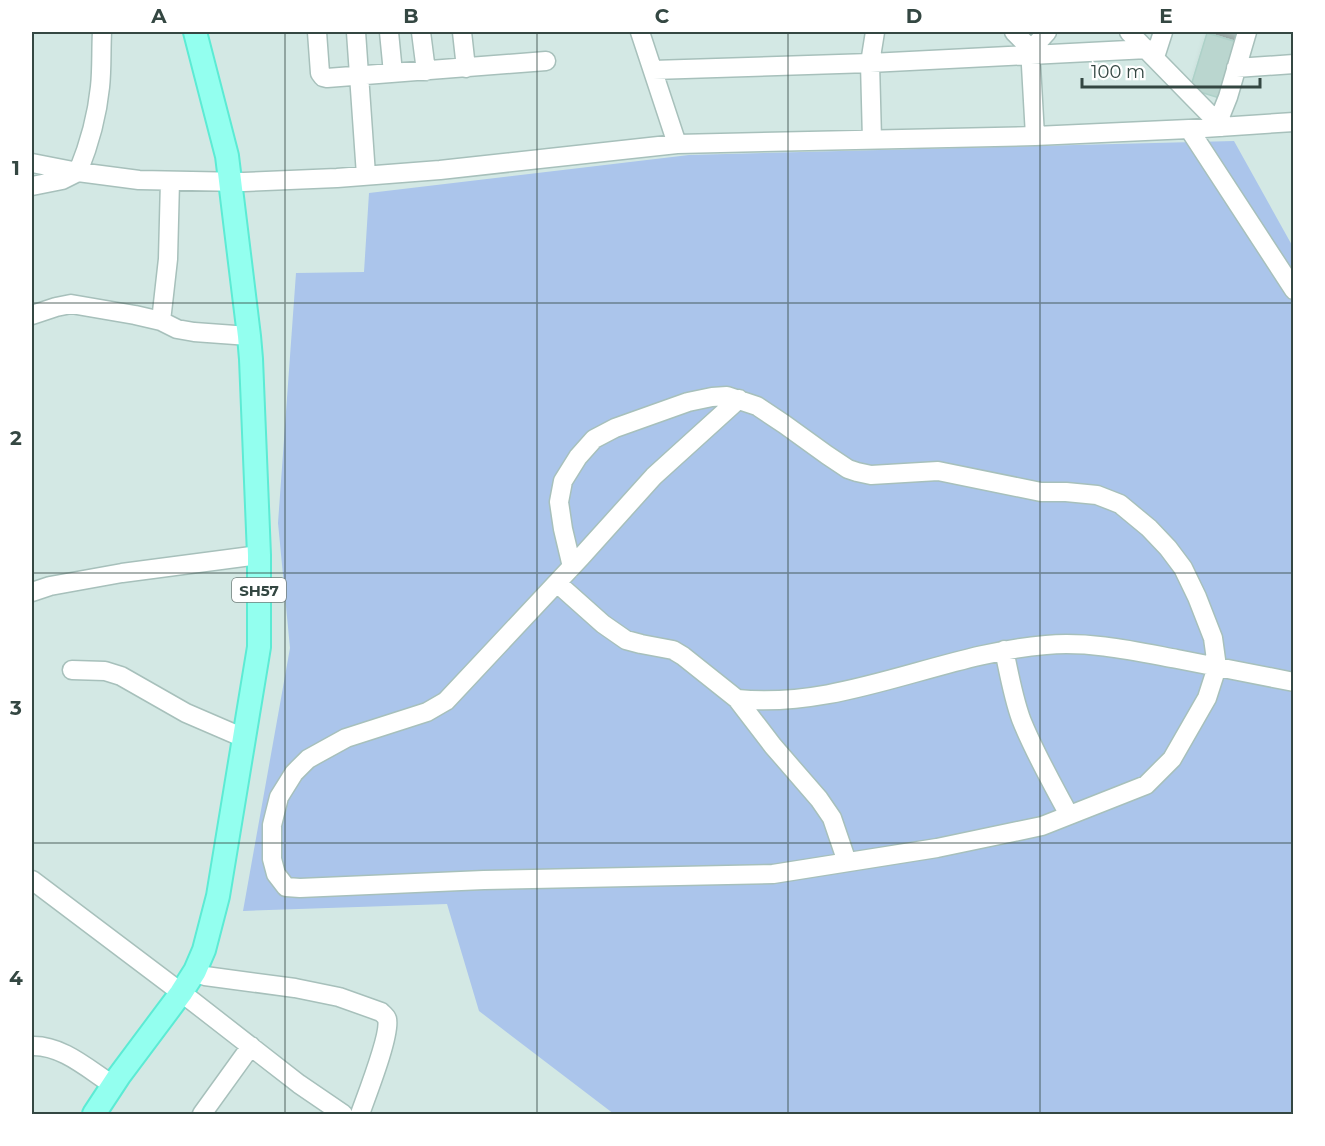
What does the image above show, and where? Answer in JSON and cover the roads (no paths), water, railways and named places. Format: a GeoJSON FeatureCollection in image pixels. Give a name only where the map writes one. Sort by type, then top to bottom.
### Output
{"type":"FeatureCollection","features":[{"type":"Feature","properties":{"kind":"main road","name":"SH57"},"geometry":{"type":"LineString","coordinates":[[94,1114],[113,1085],[205,976],[215,950],[229,897],[241,830],[269,643],[262,356],[238,182],[227,156],[195,32]]}},
{"type":"Feature","properties":{"kind":"main road","name":"SH57"},"geometry":{"type":"LineString","coordinates":[[110,1114],[186,996],[204,950],[218,896],[259,648],[259,555],[238,152],[209,32]]}},
{"type":"Feature","properties":{"kind":"street"},"geometry":{"type":"LineString","coordinates":[[32,186],[62,180],[78,172],[88,147],[96,111],[101,74],[102,32]]}},
{"type":"Feature","properties":{"kind":"street"},"geometry":{"type":"LineString","coordinates":[[316,32],[320,73],[327,78],[546,61]]}},
{"type":"Feature","properties":{"kind":"street"},"geometry":{"type":"LineString","coordinates":[[356,32],[366,175]]}},
{"type":"Feature","properties":{"kind":"street"},"geometry":{"type":"LineString","coordinates":[[389,32],[393,73]]}},
{"type":"Feature","properties":{"kind":"street"},"geometry":{"type":"LineString","coordinates":[[421,32],[426,71]]}},
{"type":"Feature","properties":{"kind":"street"},"geometry":{"type":"LineString","coordinates":[[462,32],[466,68]]}},
{"type":"Feature","properties":{"kind":"street"},"geometry":{"type":"LineString","coordinates":[[640,32],[677,144]]}},
{"type":"Feature","properties":{"kind":"street"},"geometry":{"type":"LineString","coordinates":[[872,140],[870,63],[875,32]]}},
{"type":"Feature","properties":{"kind":"street"},"geometry":{"type":"LineString","coordinates":[[1014,32],[1030,52],[1035,136]]}},
{"type":"Feature","properties":{"kind":"street"},"geometry":{"type":"LineString","coordinates":[[1030,52],[1047,32]]}},
{"type":"Feature","properties":{"kind":"street"},"geometry":{"type":"LineString","coordinates":[[1130,32],[1220,124]]}},
{"type":"Feature","properties":{"kind":"street"},"geometry":{"type":"LineString","coordinates":[[1151,53],[1163,32]]}},
{"type":"Feature","properties":{"kind":"street"},"geometry":{"type":"LineString","coordinates":[[1220,124],[1247,32]]}},
{"type":"Feature","properties":{"kind":"street"},"geometry":{"type":"LineString","coordinates":[[653,70],[870,63],[1030,52],[1151,53]]}},
{"type":"Feature","properties":{"kind":"street"},"geometry":{"type":"LineString","coordinates":[[1236,68],[1293,64]]}},
{"type":"Feature","properties":{"kind":"street"},"geometry":{"type":"LineString","coordinates":[[32,163],[139,180],[238,182],[440,170],[677,144],[1035,136],[1189,129],[1220,124],[1293,122]]}},
{"type":"Feature","properties":{"kind":"street"},"geometry":{"type":"LineString","coordinates":[[1189,129],[1293,290]]}},
{"type":"Feature","properties":{"kind":"street"},"geometry":{"type":"LineString","coordinates":[[161,321],[168,259],[170,181]]}},
{"type":"Feature","properties":{"kind":"street"},"geometry":{"type":"LineString","coordinates":[[32,315],[71,304],[161,321],[194,332],[249,336]]}},
{"type":"Feature","properties":{"kind":"street"},"geometry":{"type":"LineString","coordinates":[[572,567],[562,529],[559,502],[563,481],[578,457],[594,439],[615,428],[688,402],[712,397],[727,396],[739,399],[757,406],[848,469],[857,472],[871,475],[938,471],[1041,492],[1097,495],[1120,504],[1149,528],[1168,548],[1183,568],[1213,638],[1217,667],[1207,698],[1172,759],[1146,785],[1042,826],[937,848],[773,874],[484,880],[300,888],[286,886],[276,874],[272,858],[272,825],[279,797],[294,773],[308,759],[346,738],[428,712],[446,700],[572,567],[654,476],[739,399]]}},
{"type":"Feature","properties":{"kind":"street"},"geometry":{"type":"LineString","coordinates":[[32,592],[50,586],[122,573],[259,555]]}},
{"type":"Feature","properties":{"kind":"street"},"geometry":{"type":"LineString","coordinates":[[557,583],[603,624],[626,640],[673,650],[684,656],[737,699],[832,818],[847,862]]}},
{"type":"Feature","properties":{"kind":"street"},"geometry":{"type":"LineString","coordinates":[[737,699],[762,701],[803,698],[1004,651],[1047,645],[1087,645],[1135,651],[1293,682]]}},
{"type":"Feature","properties":{"kind":"street"},"geometry":{"type":"LineString","coordinates":[[1004,651],[1021,717],[1041,764],[1070,815]]}},
{"type":"Feature","properties":{"kind":"street"},"geometry":{"type":"LineString","coordinates":[[72,670],[105,671],[121,676],[186,713],[244,738]]}},
{"type":"Feature","properties":{"kind":"street"},"geometry":{"type":"LineString","coordinates":[[32,880],[299,1084],[343,1114]]}},
{"type":"Feature","properties":{"kind":"street"},"geometry":{"type":"LineString","coordinates":[[205,976],[295,988],[339,998],[381,1012],[387,1020],[386,1029],[360,1114]]}},
{"type":"Feature","properties":{"kind":"street"},"geometry":{"type":"LineString","coordinates":[[32,1046],[58,1050],[113,1085]]}},
{"type":"Feature","properties":{"kind":"street"},"geometry":{"type":"LineString","coordinates":[[202,1114],[250,1046]]}}]}
